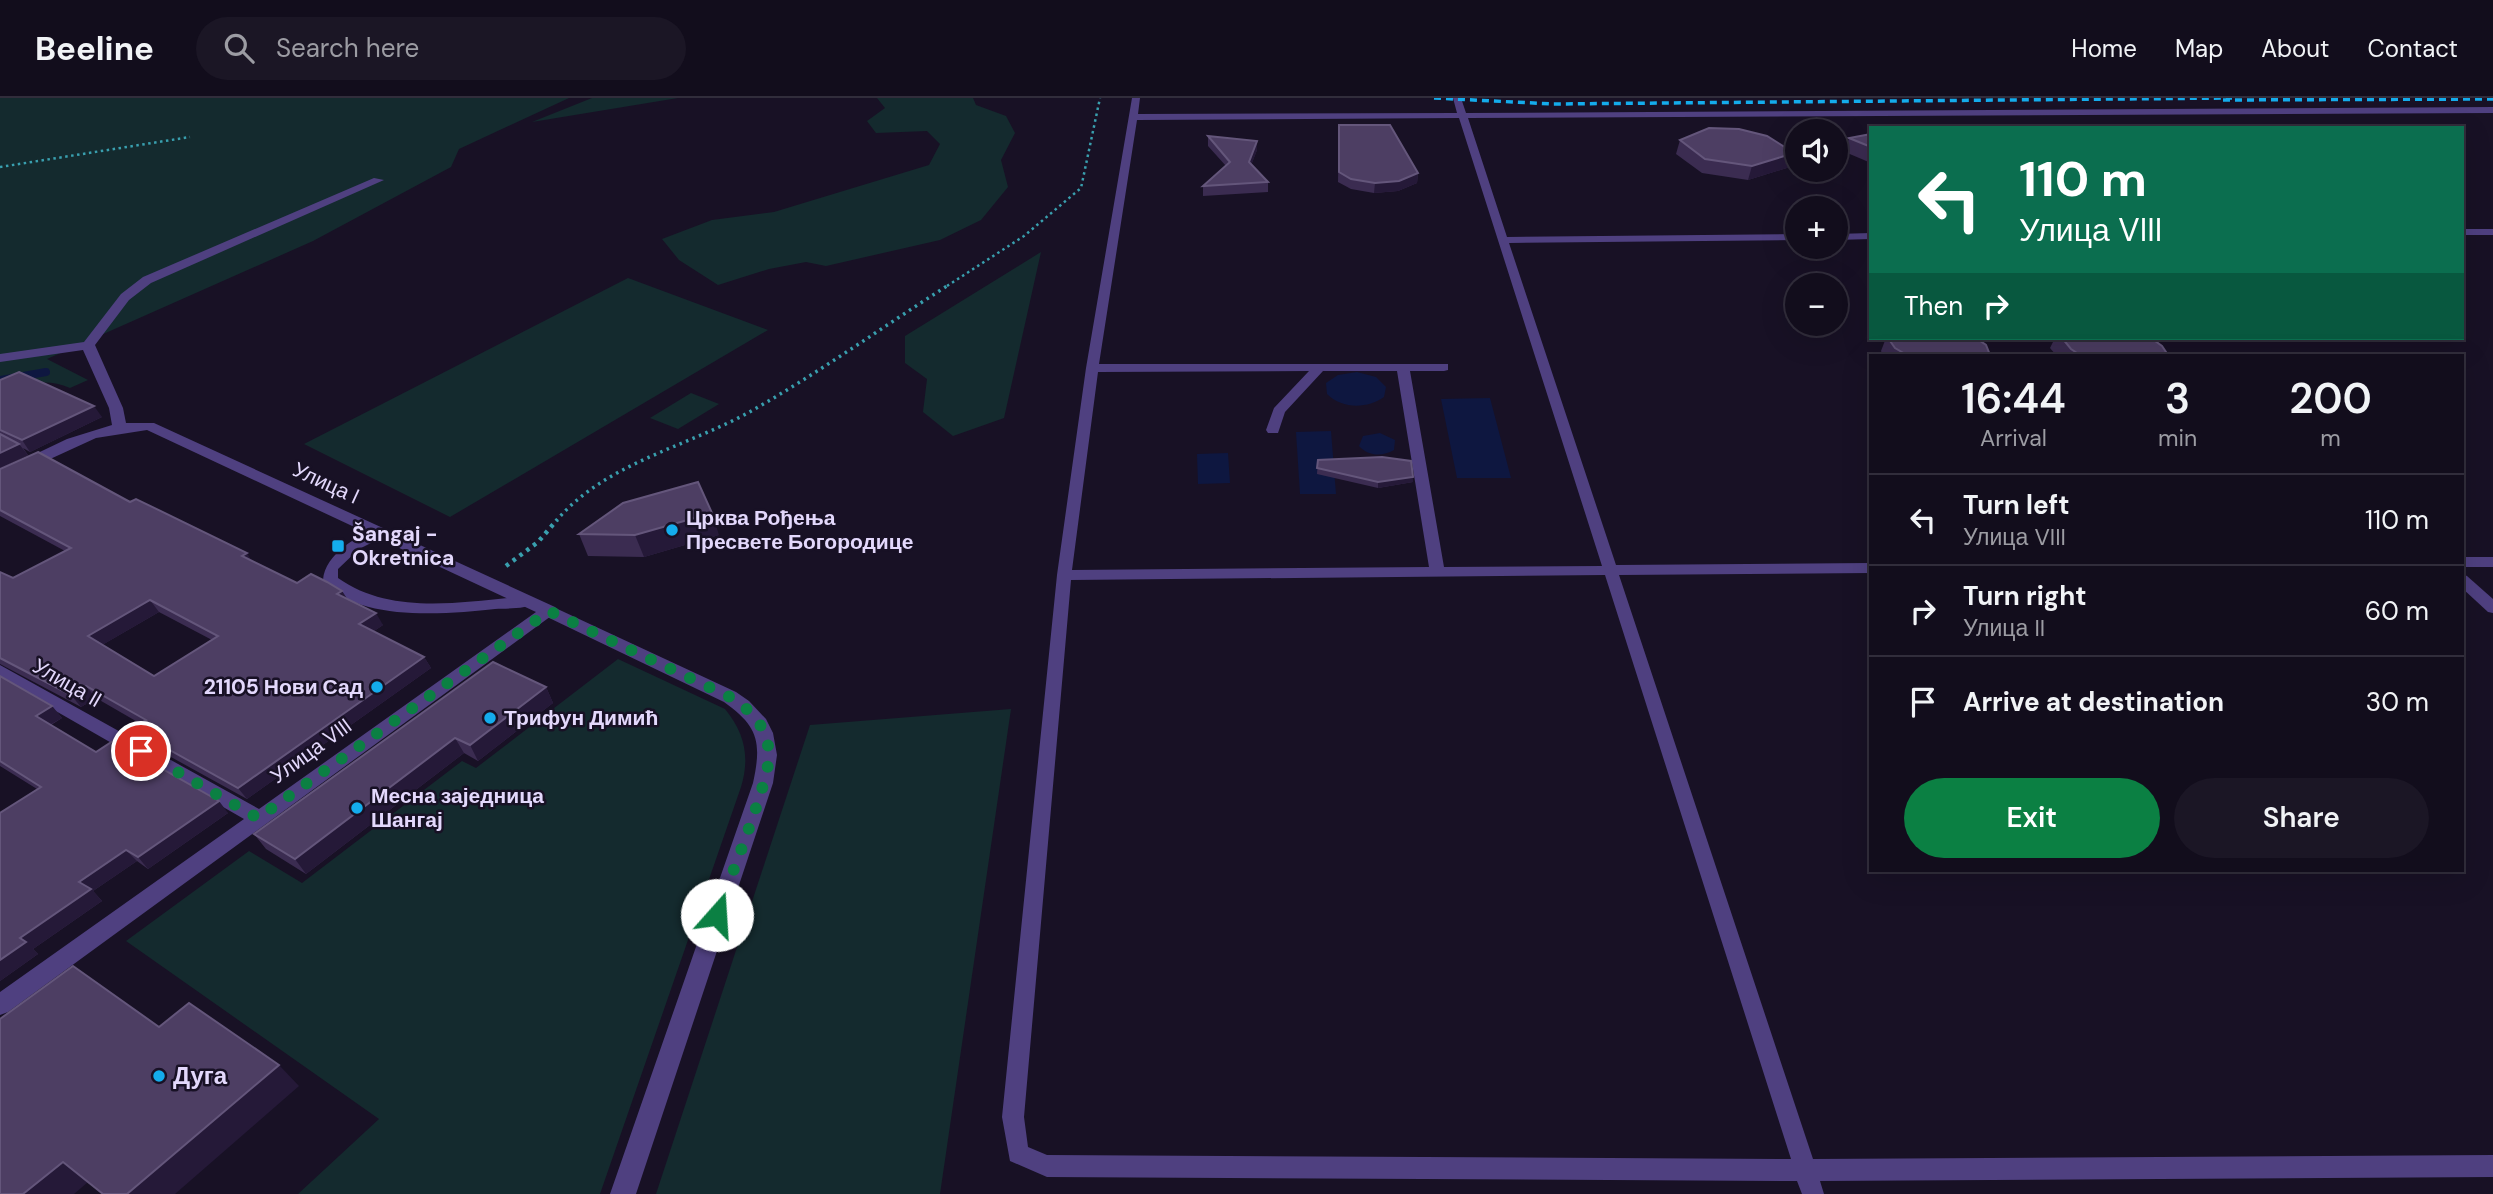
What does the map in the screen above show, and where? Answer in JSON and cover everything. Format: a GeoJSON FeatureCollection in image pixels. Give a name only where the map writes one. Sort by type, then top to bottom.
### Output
{"type":"FeatureCollection","features":[{"type":"Feature","properties":{"kind":"street"},"geometry":{"type":"LineString","coordinates":[[0,358],[88,345],[125,298],[147,280],[378,180]]}},
{"type":"Feature","properties":{"kind":"street"},"geometry":{"type":"LineString","coordinates":[[88,345],[116,408],[120,427]]}},
{"type":"Feature","properties":{"kind":"street","name":"Улица I"},"geometry":{"type":"LineString","coordinates":[[0,477],[71,442],[120,427],[161,429],[539,606],[752,711],[765,735],[770,754],[763,783],[623,1194]]}},
{"type":"Feature","properties":{"kind":"street","name":"Улица VIII"},"geometry":{"type":"LineString","coordinates":[[0,1005],[258,818],[539,606]]}},
{"type":"Feature","properties":{"kind":"street","name":"Улица II"},"geometry":{"type":"LineString","coordinates":[[0,671],[258,818]]}},
{"type":"Feature","properties":{"kind":"lane"},"geometry":{"type":"LineString","coordinates":[[1457,98],[1813,1194]]}},
{"type":"Feature","properties":{"kind":"lane"},"geometry":{"type":"LineString","coordinates":[[2493,110],[1462,115],[1134,107],[1092,368],[1064,575],[1013,1117],[1018,1154],[1047,1166],[1806,1170],[2493,1166]]}},
{"type":"Feature","properties":{"kind":"lane"},"geometry":{"type":"LineString","coordinates":[[2464,232],[2493,232]]}},
{"type":"Feature","properties":{"kind":"lane"},"geometry":{"type":"LineString","coordinates":[[1848,237],[1869,236]]}},
{"type":"Feature","properties":{"kind":"lane"},"geometry":{"type":"LineString","coordinates":[[1503,240],[1785,237]]}},
{"type":"Feature","properties":{"kind":"lane"},"geometry":{"type":"LineString","coordinates":[[1092,368],[1444,368]]}},
{"type":"Feature","properties":{"kind":"lane"},"geometry":{"type":"LineString","coordinates":[[1273,430],[1279,411],[1320,368]]}},
{"type":"Feature","properties":{"kind":"lane"},"geometry":{"type":"LineString","coordinates":[[1403,368],[1437,572]]}},
{"type":"Feature","properties":{"kind":"lane"},"geometry":{"type":"LineString","coordinates":[[382,533],[354,546],[331,568],[330,580],[342,592],[373,604],[406,607],[539,606]]}},
{"type":"Feature","properties":{"kind":"lane"},"geometry":{"type":"LineString","coordinates":[[2464,562],[2493,562]]}},
{"type":"Feature","properties":{"kind":"lane"},"geometry":{"type":"LineString","coordinates":[[1064,575],[1869,568]]}},
{"type":"Feature","properties":{"kind":"lane"},"geometry":{"type":"LineString","coordinates":[[2464,581],[2493,608]]}},
{"type":"Feature","properties":{"kind":"path"},"geometry":{"type":"LineString","coordinates":[[485,581],[538,542],[567,508],[622,470],[752,411],[1024,236],[1070,200],[1081,188],[1100,98]]}},
{"type":"Feature","properties":{"kind":"path"},"geometry":{"type":"LineString","coordinates":[[0,167],[190,138]]}},
{"type":"Feature","properties":{"kind":"green space"},"geometry":{"type":"Polygon","coordinates":[[[0,98],[569,98],[459,149],[451,167],[313,241],[47,359],[88,380],[70,388],[52,383],[35,383],[0,395],[0,98]]]}},
{"type":"Feature","properties":{"kind":"green space"},"geometry":{"type":"Polygon","coordinates":[[[592,98],[678,98],[532,122],[592,98]]]}},
{"type":"Feature","properties":{"kind":"green space"},"geometry":{"type":"Polygon","coordinates":[[[877,98],[973,98],[976,105],[1006,116],[1015,133],[1001,160],[1008,187],[981,220],[940,240],[826,266],[806,262],[769,269],[718,285],[679,260],[662,239],[712,220],[774,212],[929,165],[940,144],[927,131],[876,133],[867,121],[885,108],[877,98]]]}},
{"type":"Feature","properties":{"kind":"green space"},"geometry":{"type":"Polygon","coordinates":[[[1041,252],[1004,418],[953,436],[923,412],[927,379],[905,363],[905,336],[1041,252]]]}},
{"type":"Feature","properties":{"kind":"green space"},"geometry":{"type":"Polygon","coordinates":[[[628,278],[768,330],[450,517],[304,444],[628,278]]]}},
{"type":"Feature","properties":{"kind":"green space"},"geometry":{"type":"Polygon","coordinates":[[[691,393],[719,404],[678,429],[650,418],[691,393]]]}},
{"type":"Feature","properties":{"kind":"green space"},"geometry":{"type":"Polygon","coordinates":[[[618,659],[725,709],[741,737],[745,766],[741,787],[600,1194],[298,1194],[379,1119],[126,941],[249,851],[302,883],[462,761],[476,768],[618,659]]]}},
{"type":"Feature","properties":{"kind":"green space"},"geometry":{"type":"Polygon","coordinates":[[[1011,709],[940,1194],[656,1194],[810,725],[1011,709]]]}},
{"type":"Feature","properties":{"kind":"water"},"geometry":{"type":"Polygon","coordinates":[[[1357,372],[1376,377],[1386,387],[1384,397],[1370,404],[1355,406],[1333,399],[1327,394],[1326,383],[1338,375],[1357,372]]]}},
{"type":"Feature","properties":{"kind":"water"},"geometry":{"type":"Polygon","coordinates":[[[1490,398],[1511,478],[1457,478],[1441,399],[1490,398]]]}},
{"type":"Feature","properties":{"kind":"water"},"geometry":{"type":"Polygon","coordinates":[[[1331,431],[1336,494],[1300,494],[1296,432],[1331,431]]]}},
{"type":"Feature","properties":{"kind":"water"},"geometry":{"type":"Polygon","coordinates":[[[1380,433],[1395,440],[1394,450],[1375,454],[1359,446],[1363,436],[1380,433]]]}},
{"type":"Feature","properties":{"kind":"water"},"geometry":{"type":"Polygon","coordinates":[[[1228,453],[1230,483],[1198,484],[1197,454],[1228,453]]]}},
{"type":"Feature","properties":{"kind":"building"},"geometry":{"type":"Polygon","coordinates":[[[1339,125],[1390,125],[1418,173],[1399,181],[1375,183],[1351,179],[1339,172],[1339,125]]]}},
{"type":"Feature","properties":{"kind":"building"},"geometry":{"type":"Polygon","coordinates":[[[1709,128],[1739,129],[1767,136],[1785,147],[1785,156],[1752,166],[1705,159],[1680,140],[1709,128]]]}},
{"type":"Feature","properties":{"kind":"building"},"geometry":{"type":"Polygon","coordinates":[[[1869,134],[1869,146],[1849,138],[1869,134]]]}},
{"type":"Feature","properties":{"kind":"building"},"geometry":{"type":"Polygon","coordinates":[[[1208,136],[1257,141],[1249,162],[1268,182],[1203,186],[1230,162],[1208,136]]]}},
{"type":"Feature","properties":{"kind":"building"},"geometry":{"type":"Polygon","coordinates":[[[1889,340],[1979,340],[1986,345],[1990,354],[1905,354],[1895,348],[1889,340]]]}},
{"type":"Feature","properties":{"kind":"building"},"geometry":{"type":"Polygon","coordinates":[[[2064,340],[2154,340],[2167,354],[2078,354],[2064,340]]]}},
{"type":"Feature","properties":{"kind":"building"},"geometry":{"type":"Polygon","coordinates":[[[19,372],[94,406],[22,440],[0,430],[0,380],[19,372]]]}},
{"type":"Feature","properties":{"kind":"building"},"geometry":{"type":"Polygon","coordinates":[[[0,434],[19,444],[0,453],[0,434]]]}},
{"type":"Feature","properties":{"kind":"building"},"geometry":{"type":"Polygon","coordinates":[[[38,452],[130,502],[136,499],[247,553],[242,556],[297,583],[311,574],[327,582],[342,591],[337,594],[376,613],[359,624],[424,657],[238,788],[132,729],[146,720],[86,686],[71,695],[0,658],[0,572],[13,578],[71,548],[0,510],[0,469],[38,452]],[[150,600],[88,636],[154,676],[218,636],[150,600]]]}},
{"type":"Feature","properties":{"kind":"building"},"geometry":{"type":"Polygon","coordinates":[[[1382,457],[1411,461],[1413,477],[1378,482],[1317,468],[1318,460],[1382,457]]]}},
{"type":"Feature","properties":{"kind":"building"},"geometry":{"type":"Polygon","coordinates":[[[698,482],[712,513],[635,535],[579,534],[623,503],[698,482]]]}},
{"type":"Feature","properties":{"kind":"building"},"geometry":{"type":"Polygon","coordinates":[[[493,662],[546,687],[470,745],[455,738],[295,859],[254,834],[493,662]]]}},
{"type":"Feature","properties":{"kind":"building"},"geometry":{"type":"Polygon","coordinates":[[[0,676],[52,706],[36,716],[96,752],[113,741],[219,801],[138,857],[126,850],[79,882],[91,889],[20,938],[26,942],[0,960],[0,813],[41,787],[0,761],[0,676]]]}},
{"type":"Feature","properties":{"kind":"building","name":"Дуга"},"geometry":{"type":"Polygon","coordinates":[[[73,966],[159,1027],[189,1003],[279,1065],[127,1194],[103,1194],[63,1162],[23,1194],[0,1194],[0,1019],[73,966]]]}},
{"type":"Feature","properties":{"kind":"waterway"},"geometry":{"type":"LineString","coordinates":[[0,380],[46,372]]}},
{"type":"Feature","properties":{"kind":"railway"},"geometry":{"type":"LineString","coordinates":[[1434,98],[1553,104],[2232,98]]}},
{"type":"Feature","properties":{"kind":"railway"},"geometry":{"type":"LineString","coordinates":[[2223,100],[2493,99]]}},
{"type":"Feature","properties":{"kind":"place","name":"Црква Рођења Пресвете Богородице"},"geometry":{"type":"Point","coordinates":[672,530]}},
{"type":"Feature","properties":{"kind":"place","name":"Šangaj - Okretnica"},"geometry":{"type":"Point","coordinates":[338,546]}},
{"type":"Feature","properties":{"kind":"place","name":"21105 Нови Сад"},"geometry":{"type":"Point","coordinates":[377,687]}},
{"type":"Feature","properties":{"kind":"place","name":"Трифун Димић"},"geometry":{"type":"Point","coordinates":[490,718]}},
{"type":"Feature","properties":{"kind":"place","name":"Месна заједница Шангај"},"geometry":{"type":"Point","coordinates":[357,808]}},
{"type":"Feature","properties":{"kind":"place","name":"Дуга"},"geometry":{"type":"Point","coordinates":[159,1076]}},
{"type":"Feature","properties":{"kind":"route"},"geometry":{"type":"LineString","coordinates":[[141,751],[258,818],[549,611],[730,697],[752,711],[765,735],[770,754],[763,783],[717,915]]}}]}
